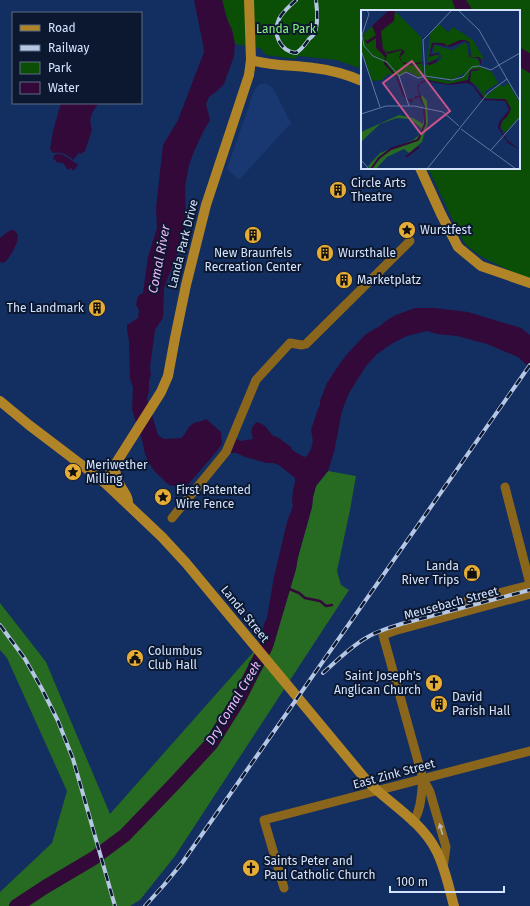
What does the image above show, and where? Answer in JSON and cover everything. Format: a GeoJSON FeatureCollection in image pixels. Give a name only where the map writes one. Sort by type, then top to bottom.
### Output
{"type":"FeatureCollection","features":[{"type":"Feature","properties":{"kind":"street","name":"Landa Park Drive"},"geometry":{"type":"LineString","coordinates":[[104,482],[161,392],[168,376],[174,338],[206,205],[249,75],[252,60],[249,0]]}},
{"type":"Feature","properties":{"kind":"street"},"geometry":{"type":"LineString","coordinates":[[252,60],[268,64],[323,69],[345,74],[361,81]]}},
{"type":"Feature","properties":{"kind":"street"},"geometry":{"type":"LineString","coordinates":[[420,169],[458,247],[468,257],[481,266],[530,283]]}},
{"type":"Feature","properties":{"kind":"street"},"geometry":{"type":"LineString","coordinates":[[172,518],[226,452],[256,380],[290,343],[302,345],[306,344],[410,241]]}},
{"type":"Feature","properties":{"kind":"street","name":"Landa Street"},"geometry":{"type":"LineString","coordinates":[[0,401],[104,482],[162,537],[186,563],[367,781],[424,832],[434,846],[439,857],[454,906]]}},
{"type":"Feature","properties":{"kind":"street"},"geometry":{"type":"LineString","coordinates":[[115,465],[116,476],[120,486],[128,498],[128,506]]}},
{"type":"Feature","properties":{"kind":"street"},"geometry":{"type":"LineString","coordinates":[[505,487],[530,585]]}},
{"type":"Feature","properties":{"kind":"street","name":"Meusebach Street"},"geometry":{"type":"LineString","coordinates":[[460,603],[530,585]]}},
{"type":"Feature","properties":{"kind":"street","name":"Meusebach Street"},"geometry":{"type":"LineString","coordinates":[[422,779],[384,635],[530,594]]}},
{"type":"Feature","properties":{"kind":"street","name":"East Zink Street"},"geometry":{"type":"LineString","coordinates":[[284,888],[264,820],[530,751]]}},
{"type":"Feature","properties":{"kind":"street"},"geometry":{"type":"LineString","coordinates":[[413,822],[421,805],[422,779]]}},
{"type":"Feature","properties":{"kind":"street"},"geometry":{"type":"LineString","coordinates":[[422,779],[430,792],[446,846],[443,868]]}},
{"type":"Feature","properties":{"kind":"shaded area"},"geometry":{"type":"Polygon","coordinates":[[[266,83],[273,88],[291,123],[239,180],[227,169],[254,91],[258,85],[266,83]]]}},
{"type":"Feature","properties":{"kind":"green space","name":"Landa Park"},"geometry":{"type":"Polygon","coordinates":[[[222,0],[530,0],[530,278],[512,272],[482,257],[467,246],[461,237],[428,169],[520,169],[520,10],[361,10],[361,69],[336,60],[299,56],[295,59],[266,55],[260,48],[235,44],[232,30],[227,19],[222,0]]]}},
{"type":"Feature","properties":{"kind":"green space"},"geometry":{"type":"Polygon","coordinates":[[[328,471],[356,476],[337,571],[341,585],[349,590],[175,856],[140,900],[130,906],[0,906],[0,892],[52,843],[67,791],[7,658],[0,650],[0,603],[46,662],[110,814],[263,641],[273,647],[296,569],[316,486],[328,471]]]}},
{"type":"Feature","properties":{"kind":"water","name":"Comal River"},"geometry":{"type":"Polygon","coordinates":[[[194,0],[222,0],[235,44],[234,56],[224,84],[209,97],[206,104],[210,120],[195,149],[189,165],[185,187],[186,228],[183,243],[164,288],[163,318],[155,330],[150,367],[151,375],[147,399],[158,435],[164,439],[181,438],[190,426],[196,422],[206,419],[221,432],[222,444],[185,488],[169,485],[155,472],[145,454],[132,410],[133,387],[130,379],[127,325],[138,318],[139,310],[136,305],[138,296],[143,293],[148,257],[157,228],[156,208],[163,145],[178,120],[204,52],[194,0]]]}},
{"type":"Feature","properties":{"kind":"water"},"geometry":{"type":"Polygon","coordinates":[[[452,0],[466,0],[472,10],[456,10],[452,0]]]}},
{"type":"Feature","properties":{"kind":"water"},"geometry":{"type":"Polygon","coordinates":[[[520,48],[530,53],[530,73],[520,68],[520,48]]]}},
{"type":"Feature","properties":{"kind":"water"},"geometry":{"type":"Polygon","coordinates":[[[61,104],[98,104],[91,115],[90,122],[92,130],[85,151],[81,154],[79,153],[73,160],[64,154],[53,153],[50,149],[53,131],[61,104]]]}},
{"type":"Feature","properties":{"kind":"water"},"geometry":{"type":"Polygon","coordinates":[[[56,154],[65,156],[78,164],[76,168],[73,171],[72,168],[69,170],[63,163],[56,162],[56,160],[53,159],[56,154]]]}},
{"type":"Feature","properties":{"kind":"water"},"geometry":{"type":"Polygon","coordinates":[[[11,230],[14,230],[18,235],[17,242],[12,253],[3,263],[0,262],[0,238],[11,230]]]}},
{"type":"Feature","properties":{"kind":"water"},"geometry":{"type":"Polygon","coordinates":[[[415,308],[435,308],[468,312],[521,328],[530,335],[530,368],[518,357],[487,344],[457,336],[437,334],[427,331],[407,336],[393,343],[377,354],[366,366],[349,393],[342,411],[334,452],[328,471],[316,486],[296,569],[273,647],[263,641],[274,577],[287,522],[293,506],[292,502],[295,478],[279,465],[245,457],[236,453],[231,453],[236,439],[241,441],[253,439],[252,429],[257,422],[266,427],[272,435],[279,438],[292,448],[292,450],[304,457],[307,456],[313,441],[311,430],[320,401],[327,383],[341,362],[366,334],[396,315],[415,308]]]}},
{"type":"Feature","properties":{"kind":"waterway"},"geometry":{"type":"LineString","coordinates":[[287,588],[299,593],[305,598],[320,601],[326,606],[332,605]]}},
{"type":"Feature","properties":{"kind":"waterway","name":"Dry Comal Creek"},"geometry":{"type":"LineString","coordinates":[[16,906],[94,858],[125,835],[211,744],[239,699],[266,646],[271,625]]}},
{"type":"Feature","properties":{"kind":"railway"},"geometry":{"type":"LineString","coordinates":[[296,0],[281,16],[276,30],[277,36],[282,45],[290,52],[296,53],[316,31],[316,0]]}},
{"type":"Feature","properties":{"kind":"railway"},"geometry":{"type":"LineString","coordinates":[[145,906],[182,863],[530,365]]}},
{"type":"Feature","properties":{"kind":"railway"},"geometry":{"type":"LineString","coordinates":[[323,673],[354,646],[379,632],[401,624],[530,590]]}},
{"type":"Feature","properties":{"kind":"railway"},"geometry":{"type":"LineString","coordinates":[[0,625],[25,659],[58,721],[73,759],[115,906]]}},
{"type":"Feature","properties":{"kind":"place","name":"Circle Arts Theatre"},"geometry":{"type":"Point","coordinates":[338,190]}},
{"type":"Feature","properties":{"kind":"place","name":"Wurstfest"},"geometry":{"type":"Point","coordinates":[407,230]}},
{"type":"Feature","properties":{"kind":"place","name":"New Braunfels Recreation Center"},"geometry":{"type":"Point","coordinates":[253,235]}},
{"type":"Feature","properties":{"kind":"place","name":"Wursthalle"},"geometry":{"type":"Point","coordinates":[325,253]}},
{"type":"Feature","properties":{"kind":"place","name":"Marketplatz"},"geometry":{"type":"Point","coordinates":[344,280]}},
{"type":"Feature","properties":{"kind":"place","name":"The Landmark"},"geometry":{"type":"Point","coordinates":[97,308]}},
{"type":"Feature","properties":{"kind":"place","name":"Meriwether Milling"},"geometry":{"type":"Point","coordinates":[73,472]}},
{"type":"Feature","properties":{"kind":"place","name":"First Patented Wire Fence"},"geometry":{"type":"Point","coordinates":[163,497]}},
{"type":"Feature","properties":{"kind":"place","name":"Landa River Trips"},"geometry":{"type":"Point","coordinates":[472,573]}},
{"type":"Feature","properties":{"kind":"place","name":"Columbus Club Hall"},"geometry":{"type":"Point","coordinates":[135,658]}},
{"type":"Feature","properties":{"kind":"place","name":"Saint Joseph's Anglican Church"},"geometry":{"type":"Point","coordinates":[434,683]}},
{"type":"Feature","properties":{"kind":"place","name":"David Parish Hall"},"geometry":{"type":"Point","coordinates":[439,704]}},
{"type":"Feature","properties":{"kind":"place","name":"Saints Peter and Paul Catholic Church"},"geometry":{"type":"Point","coordinates":[251,868]}}]}
